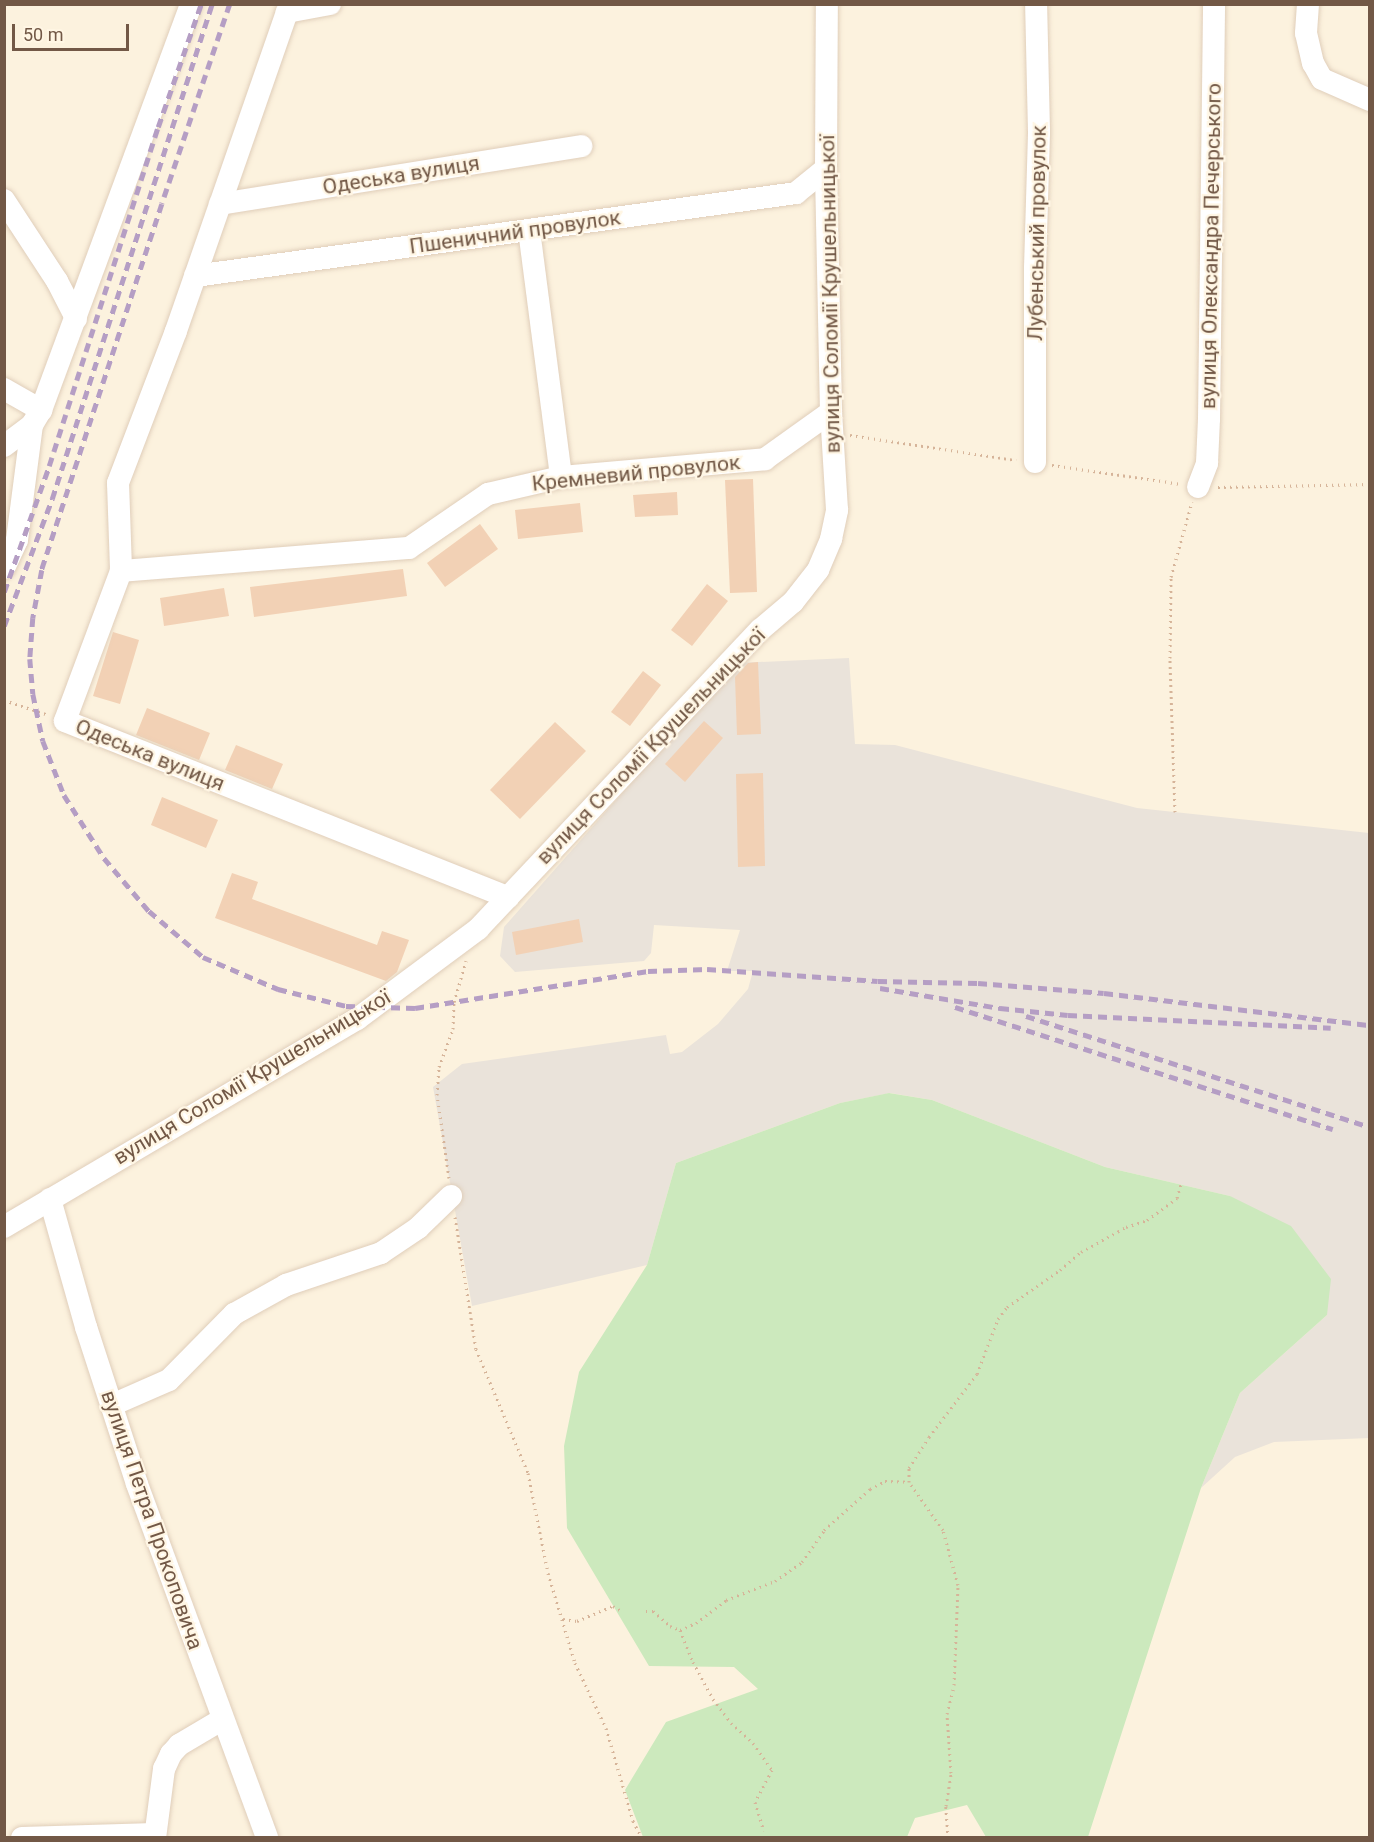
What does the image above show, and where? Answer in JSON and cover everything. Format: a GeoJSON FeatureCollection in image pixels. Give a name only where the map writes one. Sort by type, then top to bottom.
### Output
{"type":"FeatureCollection","features":[{"type":"Feature","properties":{"kind":"street"},"geometry":{"type":"LineString","coordinates":[[4,568],[17,540],[37,417],[76,318],[191,4]]}},
{"type":"Feature","properties":{"kind":"street","name":"Одеська вулиця"},"geometry":{"type":"LineString","coordinates":[[330,4],[287,12],[195,276],[118,483],[121,571],[65,721],[508,897]]}},
{"type":"Feature","properties":{"kind":"street","name":"вулиця Соломії Крушельницької"},"geometry":{"type":"LineString","coordinates":[[4,1227],[357,1019],[478,929],[760,630],[793,602],[818,570],[831,539],[837,510],[831,412],[826,169],[827,4]]}},
{"type":"Feature","properties":{"kind":"street","name":"Лубенський провулок"},"geometry":{"type":"LineString","coordinates":[[1035,462],[1035,268],[1039,132],[1036,4]]}},
{"type":"Feature","properties":{"kind":"street","name":"вулиця Олександра Печерського"},"geometry":{"type":"LineString","coordinates":[[1198,487],[1207,463],[1209,419],[1214,4]]}},
{"type":"Feature","properties":{"kind":"street"},"geometry":{"type":"LineString","coordinates":[[1308,4],[1306,33],[1313,63],[1322,78],[1370,100]]}},
{"type":"Feature","properties":{"kind":"street","name":"Одеська вулиця"},"geometry":{"type":"LineString","coordinates":[[220,204],[581,146]]}},
{"type":"Feature","properties":{"kind":"street","name":"Пшеничний провулок"},"geometry":{"type":"LineString","coordinates":[[195,276],[796,194],[826,169]]}},
{"type":"Feature","properties":{"kind":"street"},"geometry":{"type":"LineString","coordinates":[[4,200],[57,281],[76,318]]}},
{"type":"Feature","properties":{"kind":"street"},"geometry":{"type":"LineString","coordinates":[[529,230],[561,477]]}},
{"type":"Feature","properties":{"kind":"street"},"geometry":{"type":"LineString","coordinates":[[4,390],[37,417]]}},
{"type":"Feature","properties":{"kind":"street","name":"Кремневий провулок"},"geometry":{"type":"LineString","coordinates":[[121,571],[409,548],[488,494],[561,477],[765,459],[831,412]]}},
{"type":"Feature","properties":{"kind":"street"},"geometry":{"type":"LineString","coordinates":[[4,446],[37,417]]}},
{"type":"Feature","properties":{"kind":"street"},"geometry":{"type":"LineString","coordinates":[[112,1405],[169,1380],[234,1314],[286,1285],[381,1253],[418,1228],[451,1196]]}},
{"type":"Feature","properties":{"kind":"street","name":"вулиця Петра Прокоповича"},"geometry":{"type":"LineString","coordinates":[[51,1199],[86,1327],[137,1485],[267,1838]]}},
{"type":"Feature","properties":{"kind":"street"},"geometry":{"type":"LineString","coordinates":[[22,1838],[155,1836],[164,1769],[171,1754],[179,1745],[223,1719]]}},
{"type":"Feature","properties":{"kind":"path"},"geometry":{"type":"LineString","coordinates":[[1175,812],[1170,658],[1171,577],[1185,520],[1198,487],[1370,484]]}},
{"type":"Feature","properties":{"kind":"path"},"geometry":{"type":"LineString","coordinates":[[4,700],[65,721]]}},
{"type":"Feature","properties":{"kind":"path"},"geometry":{"type":"LineString","coordinates":[[467,958],[454,1002],[453,1029],[440,1067],[437,1095],[476,1349],[528,1473],[548,1573],[582,1680],[606,1728],[633,1821],[642,1838]]}},
{"type":"Feature","properties":{"kind":"path"},"geometry":{"type":"LineString","coordinates":[[948,1838],[946,1806],[951,1773],[947,1714],[954,1685],[958,1585],[944,1530],[909,1482],[909,1468],[916,1455],[977,1374],[998,1319],[1007,1307],[1060,1270],[1081,1252],[1155,1214],[1177,1198],[1181,1184]]}},
{"type":"Feature","properties":{"kind":"path"},"geometry":{"type":"LineString","coordinates":[[646,1611],[653,1611],[670,1626],[680,1630],[696,1623],[726,1600],[776,1581],[802,1562],[824,1530],[870,1489],[885,1481],[909,1482]]}},
{"type":"Feature","properties":{"kind":"path"},"geometry":{"type":"LineString","coordinates":[[563,1619],[577,1621],[614,1606],[620,1610]]}},
{"type":"Feature","properties":{"kind":"path"},"geometry":{"type":"LineString","coordinates":[[680,1630],[693,1662],[713,1699],[731,1723],[753,1743],[772,1770],[754,1802],[764,1832]]}},
{"type":"Feature","properties":{"kind":"shaded area"},"geometry":{"type":"Polygon","coordinates":[[[849,658],[855,744],[895,745],[1137,808],[1369,833],[1369,1438],[1274,1442],[1235,1457],[1201,1488],[1240,1393],[1327,1315],[1230,1196],[1105,1167],[932,1100],[890,1093],[840,1103],[676,1163],[647,1265],[472,1306],[433,1087],[462,1064],[666,1035],[670,1054],[682,1052],[718,1024],[748,989],[753,971],[727,971],[740,930],[654,925],[651,953],[644,961],[515,972],[500,956],[504,927],[737,663],[849,658]]]}},
{"type":"Feature","properties":{"kind":"green space"},"geometry":{"type":"Polygon","coordinates":[[[889,1093],[932,1100],[1105,1167],[1230,1196],[1291,1226],[1331,1279],[1327,1315],[1240,1393],[1201,1488],[1088,1837],[986,1837],[967,1805],[915,1818],[907,1837],[643,1837],[625,1790],[666,1722],[758,1689],[734,1667],[649,1666],[567,1528],[564,1446],[579,1372],[647,1265],[676,1163],[840,1103],[889,1093]]]}},
{"type":"Feature","properties":{"kind":"building"},"geometry":{"type":"Polygon","coordinates":[[[753,479],[757,592],[730,593],[725,480],[753,479]]]}},
{"type":"Feature","properties":{"kind":"building"},"geometry":{"type":"Polygon","coordinates":[[[677,492],[678,515],[635,517],[633,495],[677,492]]]}},
{"type":"Feature","properties":{"kind":"building"},"geometry":{"type":"Polygon","coordinates":[[[580,503],[583,532],[518,539],[515,510],[580,503]]]}},
{"type":"Feature","properties":{"kind":"building"},"geometry":{"type":"Polygon","coordinates":[[[480,524],[498,549],[445,587],[427,563],[480,524]]]}},
{"type":"Feature","properties":{"kind":"building"},"geometry":{"type":"Polygon","coordinates":[[[403,569],[407,596],[254,617],[250,587],[403,569]]]}},
{"type":"Feature","properties":{"kind":"building"},"geometry":{"type":"Polygon","coordinates":[[[707,584],[728,601],[692,646],[671,630],[707,584]]]}},
{"type":"Feature","properties":{"kind":"building"},"geometry":{"type":"Polygon","coordinates":[[[224,588],[229,616],[164,626],[160,598],[224,588]]]}},
{"type":"Feature","properties":{"kind":"building"},"geometry":{"type":"Polygon","coordinates":[[[113,632],[139,640],[120,704],[93,696],[113,632]]]}},
{"type":"Feature","properties":{"kind":"building"},"geometry":{"type":"Polygon","coordinates":[[[758,662],[761,734],[737,735],[735,677],[748,663],[758,662]]]}},
{"type":"Feature","properties":{"kind":"building"},"geometry":{"type":"Polygon","coordinates":[[[643,671],[661,685],[630,726],[611,712],[643,671]]]}},
{"type":"Feature","properties":{"kind":"building"},"geometry":{"type":"Polygon","coordinates":[[[147,708],[210,733],[199,760],[136,735],[147,708]]]}},
{"type":"Feature","properties":{"kind":"building"},"geometry":{"type":"Polygon","coordinates":[[[704,721],[723,738],[685,782],[665,764],[704,721]]]}},
{"type":"Feature","properties":{"kind":"building"},"geometry":{"type":"Polygon","coordinates":[[[555,722],[586,751],[520,819],[490,790],[555,722]]]}},
{"type":"Feature","properties":{"kind":"building"},"geometry":{"type":"Polygon","coordinates":[[[236,745],[283,764],[272,789],[225,770],[236,745]]]}},
{"type":"Feature","properties":{"kind":"building"},"geometry":{"type":"Polygon","coordinates":[[[763,773],[765,866],[738,867],[736,774],[763,773]]]}},
{"type":"Feature","properties":{"kind":"building"},"geometry":{"type":"Polygon","coordinates":[[[162,797],[218,820],[206,848],[151,825],[162,797]]]}},
{"type":"Feature","properties":{"kind":"building"},"geometry":{"type":"Polygon","coordinates":[[[232,873],[258,882],[252,899],[377,945],[382,931],[409,940],[397,972],[386,981],[215,918],[232,873]]]}},
{"type":"Feature","properties":{"kind":"building"},"geometry":{"type":"Polygon","coordinates":[[[579,919],[583,942],[516,955],[512,932],[579,919]]]}},
{"type":"Feature","properties":{"kind":"railway"},"geometry":{"type":"LineString","coordinates":[[4,592],[49,466],[158,127],[201,4]]}},
{"type":"Feature","properties":{"kind":"railway"},"geometry":{"type":"LineString","coordinates":[[4,626],[52,499],[212,4]]}},
{"type":"Feature","properties":{"kind":"railway"},"geometry":{"type":"LineString","coordinates":[[230,4],[42,570],[33,618],[30,659],[33,694],[43,741],[64,795],[104,858],[149,911],[203,957],[278,989],[346,1006],[415,1008],[648,971],[707,969],[878,981],[978,983],[1104,993],[1370,1025]]}},
{"type":"Feature","properties":{"kind":"railway"},"geometry":{"type":"LineString","coordinates":[[880,988],[1000,1008],[1068,1015],[1331,1028]]}},
{"type":"Feature","properties":{"kind":"railway"},"geometry":{"type":"LineString","coordinates":[[955,1007],[1333,1129]]}},
{"type":"Feature","properties":{"kind":"railway"},"geometry":{"type":"LineString","coordinates":[[1026,1016],[1370,1127]]}}]}
